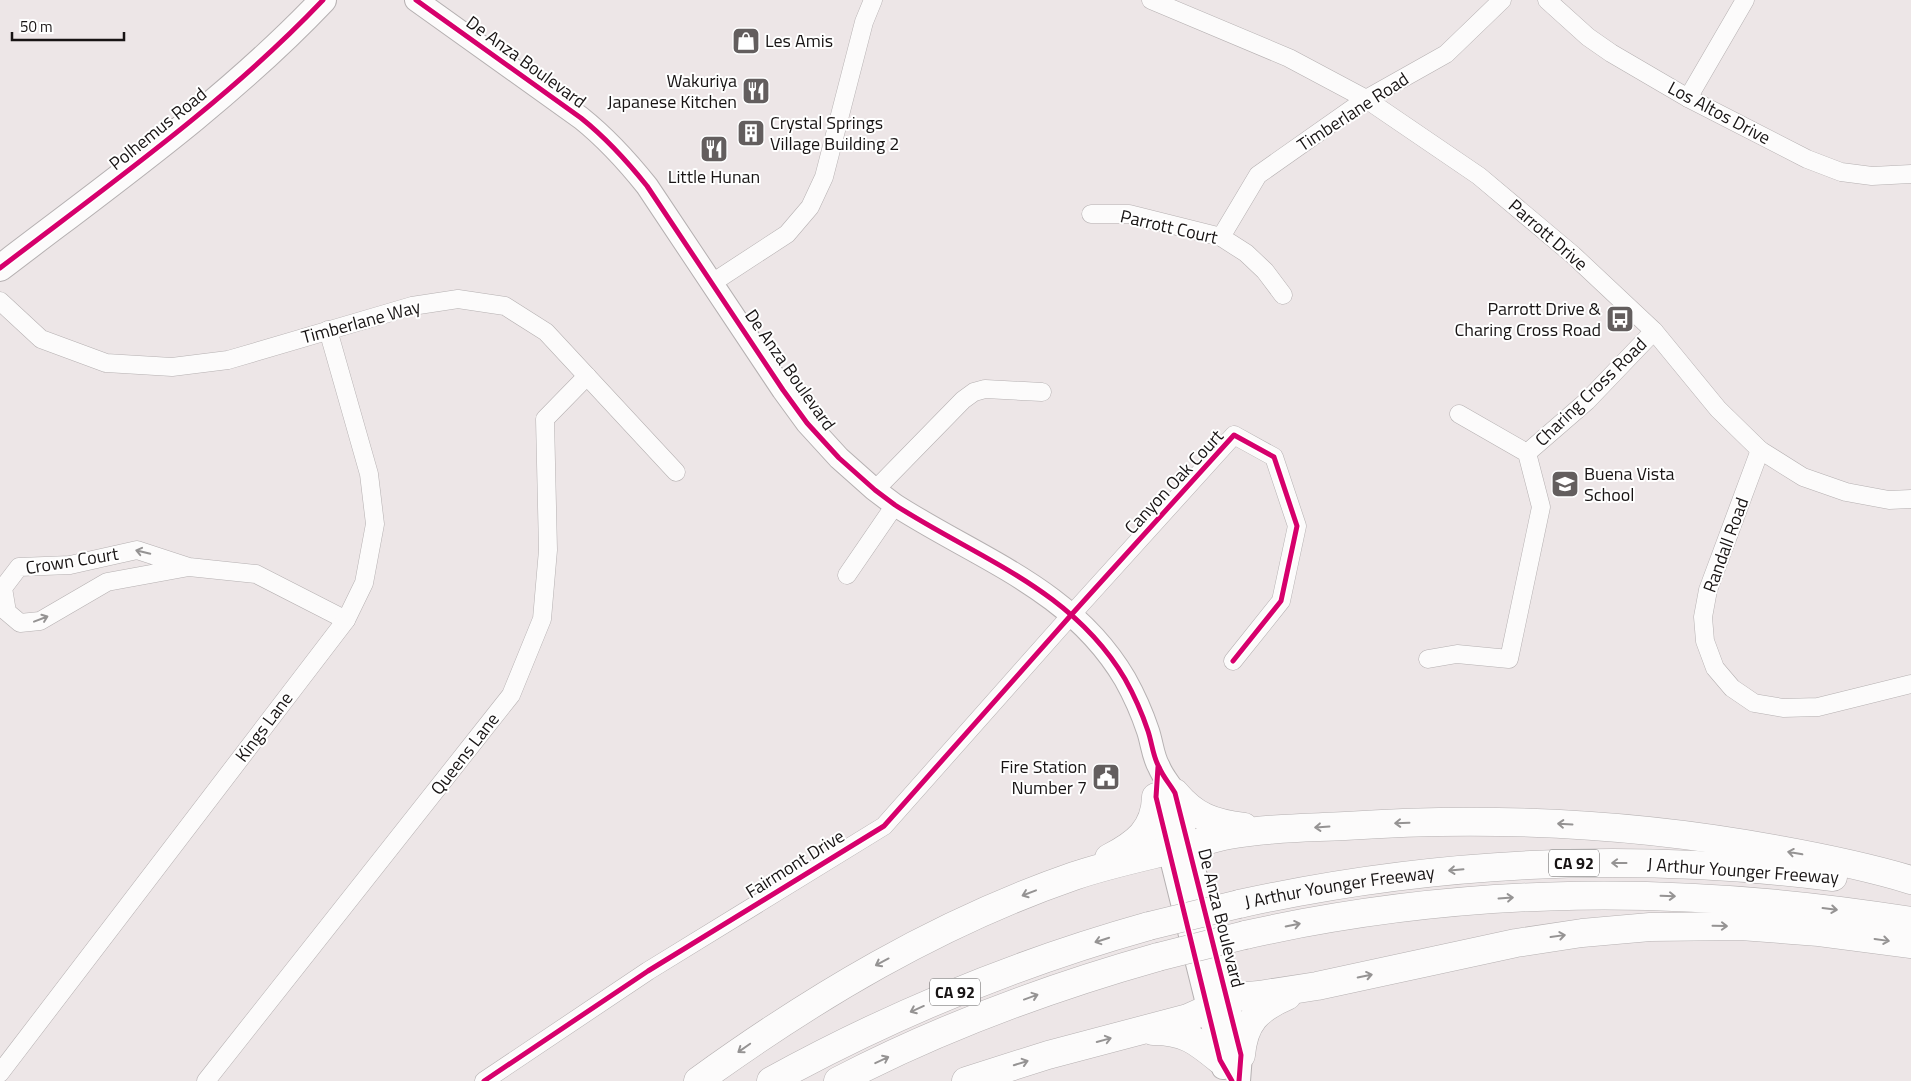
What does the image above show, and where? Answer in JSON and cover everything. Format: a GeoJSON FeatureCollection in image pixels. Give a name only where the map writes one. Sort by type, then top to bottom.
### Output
{"type":"FeatureCollection","features":[{"type":"Feature","properties":{"kind":"highway"},"geometry":{"type":"LineString","coordinates":[[1074,876],[1122,851],[1142,836],[1165,795],[1207,819],[1223,824],[1270,831]]}},
{"type":"Feature","properties":{"kind":"highway"},"geometry":{"type":"LineString","coordinates":[[698,1081],[799,1011],[864,972],[971,917],[1074,876],[1223,836],[1270,831],[1420,822],[1508,822],[1586,825],[1678,834],[1747,844],[1846,863],[1911,880]]}},
{"type":"Feature","properties":{"kind":"highway","name":"J Arthur Younger Freeway"},"geometry":{"type":"LineString","coordinates":[[771,1081],[869,1030],[960,990],[1052,956],[1149,926],[1239,904],[1315,889],[1412,875],[1494,867],[1576,863],[1642,863],[1741,868],[1806,874],[1911,889]]}},
{"type":"Feature","properties":{"kind":"highway","name":"J Arthur Younger Freeway"},"geometry":{"type":"LineString","coordinates":[[838,1081],[900,1051],[990,1012],[1082,979],[1245,935],[1322,920],[1485,899],[1575,895],[1664,896],[1746,900],[1828,908],[1911,921]]}},
{"type":"Feature","properties":{"kind":"highway"},"geometry":{"type":"LineString","coordinates":[[966,1081],[1023,1062],[1188,1018],[1217,1004],[1317,986],[1516,943],[1582,933],[1628,928],[1758,927],[1846,935],[1911,944]]}},
{"type":"Feature","properties":{"kind":"highway"},"geometry":{"type":"LineString","coordinates":[[1132,1033],[1166,1031],[1186,1035],[1197,1041],[1233,1069],[1246,1031],[1256,1014],[1278,1001],[1317,986]]}},
{"type":"Feature","properties":{"kind":"main road","name":"Polhemus Road"},"geometry":{"type":"LineString","coordinates":[[0,268],[184,127],[274,48],[323,0]]}},
{"type":"Feature","properties":{"kind":"street","name":"De Anza Boulevard"},"geometry":{"type":"LineString","coordinates":[[416,0],[581,118],[614,147],[647,186],[787,396],[807,423],[839,458],[895,505],[1030,583],[1072,614],[1104,649],[1125,679],[1141,713],[1158,767],[1170,783],[1165,795],[1233,1069]]}},
{"type":"Feature","properties":{"kind":"street"},"geometry":{"type":"LineString","coordinates":[[712,283],[787,234],[810,208],[824,177],[862,30],[873,0]]}},
{"type":"Feature","properties":{"kind":"street","name":"Parrott Drive"},"geometry":{"type":"LineString","coordinates":[[1151,0],[1290,58],[1366,99],[1479,176],[1573,254],[1654,331],[1718,409],[1760,450],[1803,476],[1846,492],[1888,500],[1911,499]]}},
{"type":"Feature","properties":{"kind":"street","name":"Timberlane Road"},"geometry":{"type":"LineString","coordinates":[[1221,237],[1258,175],[1366,99],[1446,54],[1502,0]]}},
{"type":"Feature","properties":{"kind":"street","name":"Los Altos Drive"},"geometry":{"type":"LineString","coordinates":[[1547,0],[1588,38],[1688,98],[1807,160],[1841,172],[1872,176],[1911,174]]}},
{"type":"Feature","properties":{"kind":"street"},"geometry":{"type":"LineString","coordinates":[[1688,98],[1745,0]]}},
{"type":"Feature","properties":{"kind":"street","name":"Parrott Court"},"geometry":{"type":"LineString","coordinates":[[1092,214],[1129,214],[1221,237],[1246,253],[1265,271],[1283,295]]}},
{"type":"Feature","properties":{"kind":"street","name":"Timberlane Way"},"geometry":{"type":"LineString","coordinates":[[0,301],[41,339],[106,363],[172,367],[228,360],[412,306],[458,299],[505,306],[546,332],[676,472]]}},
{"type":"Feature","properties":{"kind":"street","name":"Kings Lane"},"geometry":{"type":"LineString","coordinates":[[0,1073],[346,620],[364,583],[375,524],[369,474],[328,330]]}},
{"type":"Feature","properties":{"kind":"street","name":"Charing Cross Road"},"geometry":{"type":"LineString","coordinates":[[1527,453],[1587,401],[1654,331]]}},
{"type":"Feature","properties":{"kind":"street","name":"Queens Lane"},"geometry":{"type":"LineString","coordinates":[[206,1081],[511,695],[542,619],[548,550],[544,419],[586,376]]}},
{"type":"Feature","properties":{"kind":"street"},"geometry":{"type":"LineString","coordinates":[[875,490],[963,400],[974,392],[985,389],[1042,392]]}},
{"type":"Feature","properties":{"kind":"street"},"geometry":{"type":"LineString","coordinates":[[1428,659],[1457,654],[1509,659],[1541,508],[1527,453],[1459,414]]}},
{"type":"Feature","properties":{"kind":"street","name":"Canyon Oak Court"},"geometry":{"type":"LineString","coordinates":[[1072,614],[1234,435],[1274,457],[1297,526],[1281,601],[1233,662]]}},
{"type":"Feature","properties":{"kind":"street","name":"Randall Road"},"geometry":{"type":"LineString","coordinates":[[1760,450],[1708,590],[1703,617],[1706,642],[1715,668],[1732,688],[1754,703],[1783,708],[1818,707],[1911,684]]}},
{"type":"Feature","properties":{"kind":"street"},"geometry":{"type":"LineString","coordinates":[[847,575],[895,505]]}},
{"type":"Feature","properties":{"kind":"street","name":"Crown Court"},"geometry":{"type":"LineString","coordinates":[[190,567],[107,582],[40,621],[20,623],[7,612],[3,588],[19,568],[70,565],[137,550],[190,567],[256,574],[346,620]]}},
{"type":"Feature","properties":{"kind":"street","name":"Fairmont Drive"},"geometry":{"type":"LineString","coordinates":[[484,1081],[648,971],[884,826],[1072,614]]}},
{"type":"Feature","properties":{"kind":"cycle path"},"geometry":{"type":"LineString","coordinates":[[0,268],[125,173],[207,107],[247,73],[323,0]]}},
{"type":"Feature","properties":{"kind":"cycle path"},"geometry":{"type":"LineString","coordinates":[[416,0],[581,118],[624,159],[647,186],[783,390],[807,423],[839,458],[895,505],[1022,578],[1079,621],[1103,648],[1132,691],[1146,724],[1157,763],[1175,793],[1241,1055],[1239,1081]]}},
{"type":"Feature","properties":{"kind":"cycle path"},"geometry":{"type":"LineString","coordinates":[[484,1081],[648,971],[884,826],[1234,435],[1274,457],[1297,526],[1281,601],[1233,661]]}},
{"type":"Feature","properties":{"kind":"cycle path"},"geometry":{"type":"LineString","coordinates":[[1158,767],[1156,797],[1220,1060],[1232,1081]]}},
{"type":"Feature","properties":{"kind":"place","name":"Les Amis"},"geometry":{"type":"Point","coordinates":[746,41]}},
{"type":"Feature","properties":{"kind":"place","name":"Wakuriya Japanese Kitchen"},"geometry":{"type":"Point","coordinates":[756,91]}},
{"type":"Feature","properties":{"kind":"place","name":"Crystal Springs Village Building 2"},"geometry":{"type":"Point","coordinates":[751,133]}},
{"type":"Feature","properties":{"kind":"place","name":"Little Hunan"},"geometry":{"type":"Point","coordinates":[714,149]}},
{"type":"Feature","properties":{"kind":"place","name":"Parrott Drive & Charing Cross Road"},"geometry":{"type":"Point","coordinates":[1620,319]}},
{"type":"Feature","properties":{"kind":"place","name":"Buena Vista School"},"geometry":{"type":"Point","coordinates":[1565,484]}},
{"type":"Feature","properties":{"kind":"place","name":"Fire Station Number 7"},"geometry":{"type":"Point","coordinates":[1106,777]}}]}
